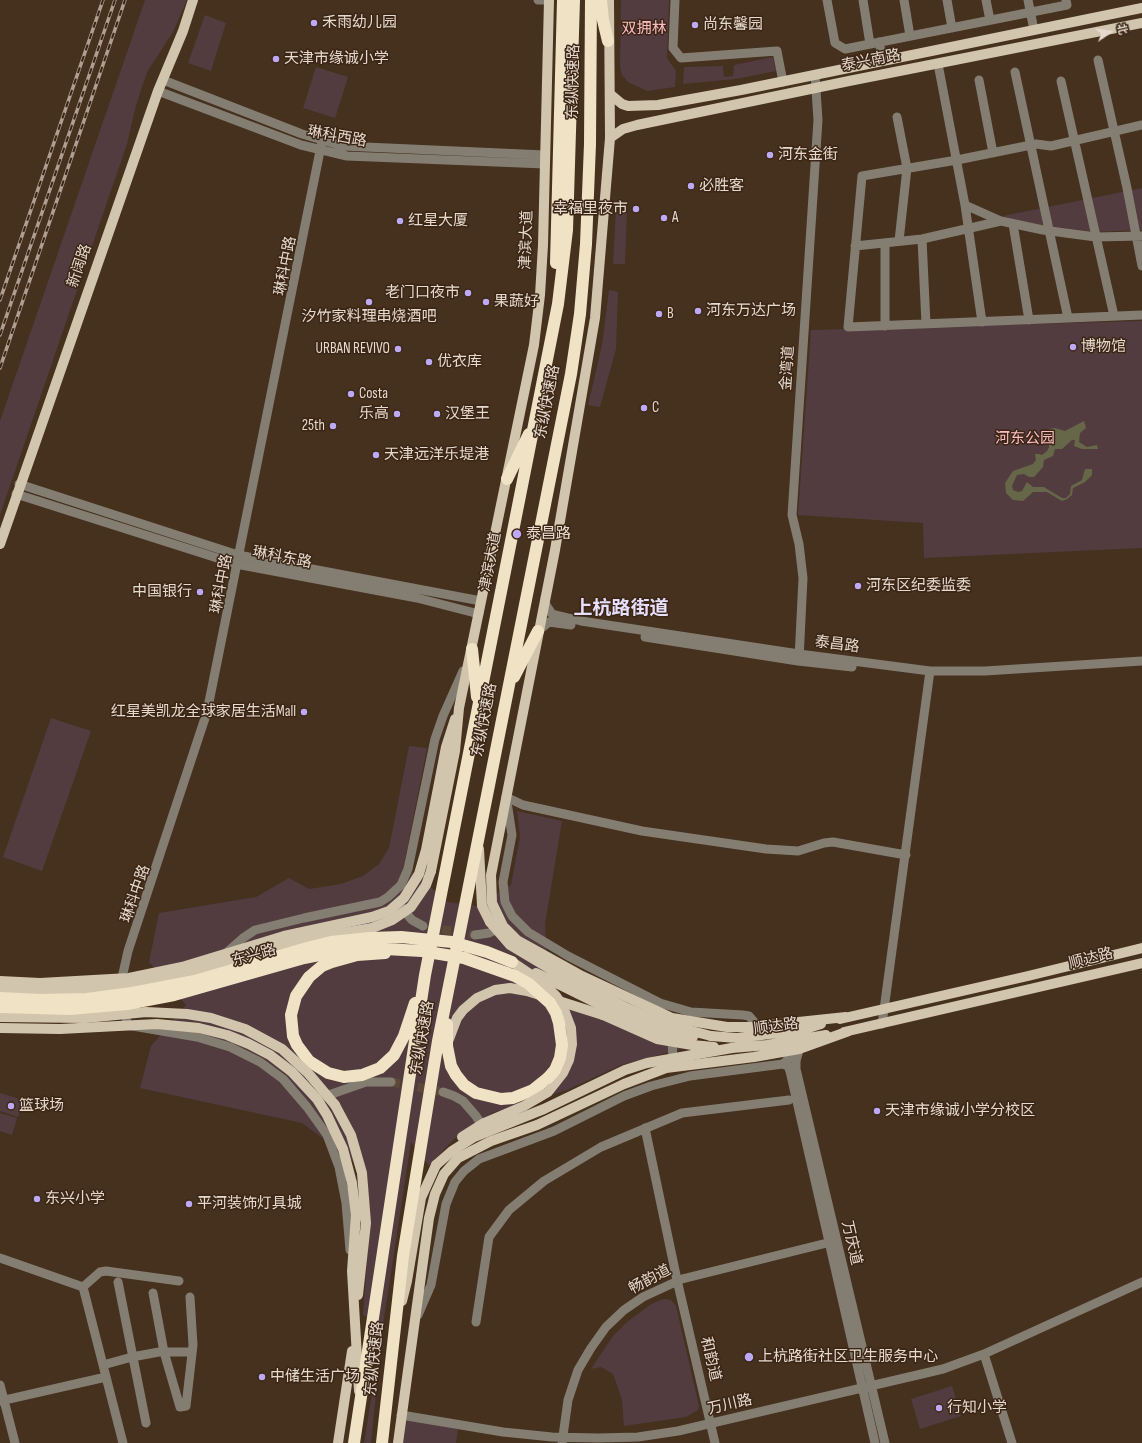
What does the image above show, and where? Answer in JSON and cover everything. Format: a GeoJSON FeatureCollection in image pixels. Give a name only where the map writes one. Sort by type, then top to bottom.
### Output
{"type":"FeatureCollection","features":[{"type":"Feature","properties":{"kind":"highway"},"geometry":{"type":"LineString","coordinates":[[558,304],[556,241],[563,0]]}},
{"type":"Feature","properties":{"kind":"highway","name":"东纵快速路"},"geometry":{"type":"LineString","coordinates":[[558,304],[567,230],[574,0]]}},
{"type":"Feature","properties":{"kind":"highway","name":"东纵快速路"},"geometry":{"type":"LineString","coordinates":[[382,1443],[404,1248],[449,984],[571,374],[580,314],[587,213],[591,0]]}},
{"type":"Feature","properties":{"kind":"highway"},"geometry":{"type":"LineString","coordinates":[[601,0],[603,20],[608,40]]}},
{"type":"Feature","properties":{"kind":"highway","name":"津滨大道"},"geometry":{"type":"LineString","coordinates":[[479,708],[558,304]]}},
{"type":"Feature","properties":{"kind":"highway"},"geometry":{"type":"LineString","coordinates":[[507,479],[536,418]]}},
{"type":"Feature","properties":{"kind":"highway"},"geometry":{"type":"LineString","coordinates":[[507,688],[538,631]]}},
{"type":"Feature","properties":{"kind":"highway"},"geometry":{"type":"LineString","coordinates":[[472,649],[479,708]]}},
{"type":"Feature","properties":{"kind":"highway","name":"东纵快速路"},"geometry":{"type":"LineString","coordinates":[[354,1443],[425,975],[479,708]]}},
{"type":"Feature","properties":{"kind":"highway","name":"东兴路"},"geometry":{"type":"LineString","coordinates":[[0,998],[40,1000],[87,999],[132,993],[195,980],[332,942],[375,937],[409,938],[452,942],[487,952],[512,962]]}},
{"type":"Feature","properties":{"kind":"highway","name":"东兴路"},"geometry":{"type":"LineString","coordinates":[[0,1007],[70,1009],[127,1004],[174,995],[304,958],[339,951],[367,948],[422,951],[464,958],[515,976],[542,995],[550,1003],[556,1012],[562,1045],[560,1058],[548,1078],[533,1090],[513,1098],[501,1099],[476,1093],[464,1085],[456,1075],[448,1057],[447,1046]]}},
{"type":"Feature","properties":{"kind":"highway"},"geometry":{"type":"LineString","coordinates":[[422,951],[396,952],[346,958],[322,966],[309,977],[296,996],[291,1015],[293,1036],[303,1054],[317,1067],[336,1075],[353,1077],[372,1072],[387,1062],[394,1055],[404,1036],[425,975]]}},
{"type":"Feature","properties":{"kind":"highway"},"geometry":{"type":"LineString","coordinates":[[447,1046],[449,984]]}},
{"type":"Feature","properties":{"kind":"main road","name":"新阔路"},"geometry":{"type":"LineString","coordinates":[[0,544],[158,91],[183,31],[193,0]]}},
{"type":"Feature","properties":{"kind":"main road","name":"津滨大道"},"geometry":{"type":"LineString","coordinates":[[459,708],[534,345],[540,295],[549,0]]}},
{"type":"Feature","properties":{"kind":"main road"},"geometry":{"type":"LineString","coordinates":[[609,0],[608,40],[610,138],[594,318],[577,428],[491,875],[492,903],[502,926],[517,940],[582,976],[672,1018],[727,1027],[770,1026],[846,1017]]}},
{"type":"Feature","properties":{"kind":"main road","name":"泰兴南路"},"geometry":{"type":"LineString","coordinates":[[610,94],[622,104],[628,106],[644,106],[783,82],[1142,8]]}},
{"type":"Feature","properties":{"kind":"main road","name":"泰兴南路"},"geometry":{"type":"LineString","coordinates":[[610,138],[623,129],[637,125],[817,87],[1142,23]]}},
{"type":"Feature","properties":{"kind":"main road"},"geometry":{"type":"LineString","coordinates":[[0,981],[40,983],[127,981],[182,967],[284,936],[372,917],[399,904],[416,882],[423,863],[446,747],[459,708]]}},
{"type":"Feature","properties":{"kind":"main road"},"geometry":{"type":"LineString","coordinates":[[0,988],[40,991],[126,986],[187,973],[274,947],[312,938],[372,928],[392,920],[412,906],[426,885],[432,871],[455,751],[459,708]]}},
{"type":"Feature","properties":{"kind":"main road"},"geometry":{"type":"LineString","coordinates":[[478,838],[482,906],[490,922],[510,946],[565,977],[625,1007],[665,1024],[711,1036]]}},
{"type":"Feature","properties":{"kind":"main road","name":"顺达路"},"geometry":{"type":"LineString","coordinates":[[447,1046],[453,1028],[463,1010],[476,998],[494,990],[510,988],[527,991],[603,1015],[657,1039],[692,1046],[732,1048],[767,1045],[803,1034],[846,1017],[883,1010],[1142,948]]}},
{"type":"Feature","properties":{"kind":"main road"},"geometry":{"type":"LineString","coordinates":[[395,1326],[407,1281],[421,1198],[436,1165],[452,1146],[476,1128],[494,1118],[524,1106],[548,1092],[563,1073],[569,1060],[572,1044],[571,1028],[563,1007],[556,996],[543,983],[512,962]]}},
{"type":"Feature","properties":{"kind":"main road","name":"顺达路"},"geometry":{"type":"LineString","coordinates":[[512,962],[636,1022],[655,1029],[690,1037],[711,1036],[738,1038],[849,1031],[1142,963]]}},
{"type":"Feature","properties":{"kind":"main road"},"geometry":{"type":"LineString","coordinates":[[127,981],[130,1025]]}},
{"type":"Feature","properties":{"kind":"main road"},"geometry":{"type":"LineString","coordinates":[[0,1017],[86,1018],[146,1012],[187,1014],[211,1018],[245,1029],[282,1049],[308,1072],[335,1105],[357,1151],[362,1173],[365,1202],[364,1241],[354,1331],[338,1443]]}},
{"type":"Feature","properties":{"kind":"main road"},"geometry":{"type":"LineString","coordinates":[[0,1028],[43,1029],[165,1024],[199,1028],[227,1035],[249,1044],[270,1055],[292,1072],[317,1099],[337,1133],[348,1163],[356,1215],[352,1271],[354,1331],[360,1405]]}},
{"type":"Feature","properties":{"kind":"main road"},"geometry":{"type":"LineString","coordinates":[[398,1443],[423,1251],[435,1194],[444,1174],[458,1158],[491,1140],[558,1116],[624,1084],[673,1067],[754,1057],[799,1049],[849,1031]]}},
{"type":"Feature","properties":{"kind":"main road"},"geometry":{"type":"LineString","coordinates":[[436,1165],[452,1151],[474,1137],[544,1110],[625,1070],[647,1063],[732,1048]]}},
{"type":"Feature","properties":{"kind":"street"},"geometry":{"type":"LineString","coordinates":[[538,0],[549,0]]}},
{"type":"Feature","properties":{"kind":"street"},"geometry":{"type":"LineString","coordinates":[[675,0],[673,48],[681,58],[777,51],[783,82]]}},
{"type":"Feature","properties":{"kind":"street"},"geometry":{"type":"LineString","coordinates":[[826,0],[835,43],[845,49],[1067,5],[1066,0]]}},
{"type":"Feature","properties":{"kind":"street"},"geometry":{"type":"LineString","coordinates":[[863,0],[875,43],[883,61]]}},
{"type":"Feature","properties":{"kind":"street"},"geometry":{"type":"LineString","coordinates":[[904,0],[910,36]]}},
{"type":"Feature","properties":{"kind":"street"},"geometry":{"type":"LineString","coordinates":[[947,0],[952,28]]}},
{"type":"Feature","properties":{"kind":"street"},"geometry":{"type":"LineString","coordinates":[[986,0],[990,20]]}},
{"type":"Feature","properties":{"kind":"street"},"geometry":{"type":"LineString","coordinates":[[1028,0],[1034,30]]}},
{"type":"Feature","properties":{"kind":"street"},"geometry":{"type":"LineString","coordinates":[[1098,60],[1139,236],[1142,266]]}},
{"type":"Feature","properties":{"kind":"street"},"geometry":{"type":"LineString","coordinates":[[938,64],[965,204],[982,322]]}},
{"type":"Feature","properties":{"kind":"street"},"geometry":{"type":"LineString","coordinates":[[1015,72],[1051,232],[1068,318]]}},
{"type":"Feature","properties":{"kind":"street","name":"金湾道"},"geometry":{"type":"LineString","coordinates":[[799,658],[803,578],[799,544],[792,515],[818,120],[815,75]]}},
{"type":"Feature","properties":{"kind":"street","name":"琳科西路"},"geometry":{"type":"LineString","coordinates":[[163,80],[323,146]]}},
{"type":"Feature","properties":{"kind":"street"},"geometry":{"type":"LineString","coordinates":[[979,80],[993,153]]}},
{"type":"Feature","properties":{"kind":"street"},"geometry":{"type":"LineString","coordinates":[[1061,81],[1114,316]]}},
{"type":"Feature","properties":{"kind":"street","name":"琳科西路"},"geometry":{"type":"LineString","coordinates":[[158,91],[301,145],[343,146],[545,160]]}},
{"type":"Feature","properties":{"kind":"street"},"geometry":{"type":"LineString","coordinates":[[897,117],[907,168],[898,241]]}},
{"type":"Feature","properties":{"kind":"street"},"geometry":{"type":"LineString","coordinates":[[1142,125],[1051,146],[1031,145],[957,160],[862,176],[848,327],[1142,315]]}},
{"type":"Feature","properties":{"kind":"street","name":"琳科中路"},"geometry":{"type":"LineString","coordinates":[[127,981],[132,949],[211,711],[239,560],[323,146]]}},
{"type":"Feature","properties":{"kind":"street"},"geometry":{"type":"LineString","coordinates":[[965,204],[1001,221],[1051,232],[1096,237],[1139,236]]}},
{"type":"Feature","properties":{"kind":"street"},"geometry":{"type":"LineString","coordinates":[[855,246],[922,239],[1001,221]]}},
{"type":"Feature","properties":{"kind":"street"},"geometry":{"type":"LineString","coordinates":[[1013,224],[1029,320]]}},
{"type":"Feature","properties":{"kind":"street"},"geometry":{"type":"LineString","coordinates":[[922,239],[926,324]]}},
{"type":"Feature","properties":{"kind":"street"},"geometry":{"type":"LineString","coordinates":[[885,243],[885,326]]}},
{"type":"Feature","properties":{"kind":"street","name":"琳科东路"},"geometry":{"type":"LineString","coordinates":[[18,489],[239,560],[417,598],[479,614]]}},
{"type":"Feature","properties":{"kind":"street","name":"琳科东路"},"geometry":{"type":"LineString","coordinates":[[239,560],[481,601]]}},
{"type":"Feature","properties":{"kind":"street","name":"泰昌路"},"geometry":{"type":"LineString","coordinates":[[545,594],[548,610],[557,616],[799,658]]}},
{"type":"Feature","properties":{"kind":"street","name":"泰昌路"},"geometry":{"type":"LineString","coordinates":[[538,631],[544,625],[554,622],[799,658],[929,674],[990,676],[1142,667]]}},
{"type":"Feature","properties":{"kind":"street"},"geometry":{"type":"LineString","coordinates":[[225,954],[243,938],[255,930],[380,902],[388,897],[400,885],[408,869],[435,739],[443,716],[472,649]]}},
{"type":"Feature","properties":{"kind":"street","name":"泰昌路"},"geometry":{"type":"LineString","coordinates":[[929,674],[1142,661]]}},
{"type":"Feature","properties":{"kind":"street"},"geometry":{"type":"LineString","coordinates":[[882,1024],[906,855],[929,674]]}},
{"type":"Feature","properties":{"kind":"street"},"geometry":{"type":"LineString","coordinates":[[506,796],[523,805],[650,832],[766,849],[798,851],[824,843],[833,842],[906,855]]}},
{"type":"Feature","properties":{"kind":"street"},"geometry":{"type":"LineString","coordinates":[[506,796],[512,834],[503,882],[506,902],[512,916],[528,932],[568,956],[660,1003],[691,1012],[749,1016],[756,1024],[770,1026]]}},
{"type":"Feature","properties":{"kind":"street"},"geometry":{"type":"LineString","coordinates":[[399,904],[412,920],[423,926]]}},
{"type":"Feature","properties":{"kind":"street"},"geometry":{"type":"LineString","coordinates":[[474,935],[489,933],[502,926]]}},
{"type":"Feature","properties":{"kind":"street"},"geometry":{"type":"LineString","coordinates":[[672,1018],[673,1067]]}},
{"type":"Feature","properties":{"kind":"street"},"geometry":{"type":"LineString","coordinates":[[130,1025],[197,1037],[230,1047],[260,1062],[283,1079],[307,1107],[327,1135],[339,1167],[346,1203],[352,1271]]}},
{"type":"Feature","properties":{"kind":"street"},"geometry":{"type":"LineString","coordinates":[[414,1323],[431,1285],[446,1204],[455,1182],[464,1171],[479,1159],[554,1131],[624,1096],[651,1086],[690,1076],[783,1064],[799,1049]]}},
{"type":"Feature","properties":{"kind":"street","name":"万庆道"},"geometry":{"type":"LineString","coordinates":[[799,1049],[796,1061],[796,1070],[833,1242]]}},
{"type":"Feature","properties":{"kind":"street","name":"万庆道"},"geometry":{"type":"LineString","coordinates":[[783,1064],[788,1066],[790,1071],[833,1242],[867,1387],[885,1443]]}},
{"type":"Feature","properties":{"kind":"street"},"geometry":{"type":"LineString","coordinates":[[317,1099],[366,1082],[391,1082]]}},
{"type":"Feature","properties":{"kind":"street"},"geometry":{"type":"LineString","coordinates":[[443,1092],[463,1101],[476,1116],[491,1140]]}},
{"type":"Feature","properties":{"kind":"street"},"geometry":{"type":"LineString","coordinates":[[476,1322],[489,1237],[509,1210],[544,1181],[601,1147],[682,1114],[789,1100]]}},
{"type":"Feature","properties":{"kind":"street","name":"和韵道"},"geometry":{"type":"LineString","coordinates":[[645,1128],[677,1280],[715,1443]]}},
{"type":"Feature","properties":{"kind":"street","name":"畅韵道"},"geometry":{"type":"LineString","coordinates":[[563,1440],[568,1400],[578,1370],[606,1327],[624,1310],[643,1297],[677,1280],[833,1242]]}},
{"type":"Feature","properties":{"kind":"street"},"geometry":{"type":"LineString","coordinates":[[0,1258],[83,1287]]}},
{"type":"Feature","properties":{"kind":"street"},"geometry":{"type":"LineString","coordinates":[[83,1287],[100,1272],[106,1271],[178,1281]]}},
{"type":"Feature","properties":{"kind":"street"},"geometry":{"type":"LineString","coordinates":[[118,1282],[146,1423]]}},
{"type":"Feature","properties":{"kind":"street","name":"万川路"},"geometry":{"type":"LineString","coordinates":[[401,1414],[503,1432],[563,1440],[638,1437],[678,1431],[943,1369],[984,1354],[1142,1282]]}},
{"type":"Feature","properties":{"kind":"street"},"geometry":{"type":"LineString","coordinates":[[83,1287],[123,1443]]}},
{"type":"Feature","properties":{"kind":"street"},"geometry":{"type":"LineString","coordinates":[[153,1293],[164,1352],[180,1407],[186,1406],[192,1352],[190,1297]]}},
{"type":"Feature","properties":{"kind":"street"},"geometry":{"type":"LineString","coordinates":[[103,1365],[132,1357],[164,1352],[192,1352]]}},
{"type":"Feature","properties":{"kind":"street"},"geometry":{"type":"LineString","coordinates":[[984,1354],[1012,1443]]}},
{"type":"Feature","properties":{"kind":"street"},"geometry":{"type":"LineString","coordinates":[[3,1400],[106,1377]]}},
{"type":"Feature","properties":{"kind":"street"},"geometry":{"type":"LineString","coordinates":[[0,1385],[15,1443]]}},
{"type":"Feature","properties":{"kind":"street","name":"万庆道"},"geometry":{"type":"LineString","coordinates":[[867,1387],[875,1443]]}},
{"type":"Feature","properties":{"kind":"green space"},"geometry":{"type":"Polygon","coordinates":[[[145,0],[187,0],[173,32],[147,72],[136,105],[127,144],[0,515],[0,421],[145,0]]]}},
{"type":"Feature","properties":{"kind":"green space","name":"双拥林"},"geometry":{"type":"Polygon","coordinates":[[[621,0],[669,0],[667,58],[676,71],[675,87],[647,91],[628,82],[622,75],[620,67],[621,0]]]}},
{"type":"Feature","properties":{"kind":"green space"},"geometry":{"type":"Polygon","coordinates":[[[205,15],[226,23],[211,71],[188,63],[205,15]]]}},
{"type":"Feature","properties":{"kind":"green space"},"geometry":{"type":"Polygon","coordinates":[[[773,57],[776,71],[736,79],[683,84],[684,67],[723,66],[724,77],[733,76],[734,65],[773,57]]]}},
{"type":"Feature","properties":{"kind":"green space"},"geometry":{"type":"Polygon","coordinates":[[[316,67],[348,77],[335,118],[303,108],[316,67]]]}},
{"type":"Feature","properties":{"kind":"green space"},"geometry":{"type":"Polygon","coordinates":[[[1142,188],[1142,230],[1096,232],[1025,223],[1003,216],[1142,188]]]}},
{"type":"Feature","properties":{"kind":"green space"},"geometry":{"type":"Polygon","coordinates":[[[616,210],[627,211],[625,264],[613,264],[616,210]]]}},
{"type":"Feature","properties":{"kind":"green space"},"geometry":{"type":"Polygon","coordinates":[[[609,290],[618,292],[616,349],[600,407],[588,405],[602,345],[609,290]]]}},
{"type":"Feature","properties":{"kind":"green space","name":"河东公园"},"geometry":{"type":"Polygon","coordinates":[[[1142,321],[1142,548],[924,558],[923,523],[798,515],[811,330],[1142,321]]]}},
{"type":"Feature","properties":{"kind":"green space"},"geometry":{"type":"Polygon","coordinates":[[[51,718],[91,731],[42,871],[3,857],[51,718]]]}},
{"type":"Feature","properties":{"kind":"green space"},"geometry":{"type":"Polygon","coordinates":[[[409,746],[427,748],[404,865],[448,902],[476,906],[511,885],[520,837],[517,811],[562,821],[545,924],[549,988],[616,1026],[682,1049],[621,1065],[567,1090],[492,1113],[453,1140],[429,1166],[411,1142],[383,1325],[363,1315],[370,1220],[367,1171],[302,1123],[140,1088],[151,1046],[186,1005],[149,962],[159,913],[256,897],[289,878],[309,889],[341,884],[363,876],[379,864],[389,848],[409,746]]]}},
{"type":"Feature","properties":{"kind":"green space","name":"篮球场"},"geometry":{"type":"Polygon","coordinates":[[[0,1093],[23,1100],[18,1117],[0,1111],[0,1093]]]}},
{"type":"Feature","properties":{"kind":"green space","name":"篮球场"},"geometry":{"type":"Polygon","coordinates":[[[0,1113],[17,1118],[12,1135],[0,1131],[0,1113]]]}},
{"type":"Feature","properties":{"kind":"green space"},"geometry":{"type":"Polygon","coordinates":[[[664,1299],[671,1300],[676,1306],[699,1406],[698,1410],[686,1417],[624,1426],[622,1400],[613,1374],[601,1367],[591,1369],[613,1336],[626,1323],[651,1304],[664,1299]]]}},
{"type":"Feature","properties":{"kind":"green space"},"geometry":{"type":"Polygon","coordinates":[[[383,1325],[371,1443],[364,1443],[383,1325]]]}},
{"type":"Feature","properties":{"kind":"green space"},"geometry":{"type":"Polygon","coordinates":[[[952,1386],[961,1416],[920,1429],[911,1399],[952,1386]]]}},
{"type":"Feature","properties":{"kind":"green space"},"geometry":{"type":"Polygon","coordinates":[[[405,1419],[458,1429],[456,1443],[402,1443],[405,1419]]]}},
{"type":"Feature","properties":{"kind":"shaded area"},"geometry":{"type":"Polygon","coordinates":[[[1084,421],[1086,428],[1080,433],[1079,442],[1087,447],[1097,445],[1098,449],[1082,449],[1074,446],[1075,440],[1072,440],[1062,449],[1055,449],[1053,456],[1044,460],[1043,467],[1034,477],[1029,477],[1024,474],[1017,475],[1012,486],[1013,490],[1018,492],[1022,491],[1027,482],[1033,487],[1044,487],[1062,498],[1066,498],[1070,494],[1071,486],[1082,480],[1085,469],[1092,469],[1092,475],[1085,482],[1073,488],[1072,495],[1062,501],[1047,492],[1033,492],[1023,501],[1013,500],[1006,493],[1005,483],[1013,471],[1033,464],[1036,460],[1035,454],[1042,455],[1047,451],[1049,447],[1049,429],[1055,428],[1065,431],[1084,421]]]}},
{"type":"Feature","properties":{"kind":"tunnel"},"geometry":{"type":"LineString","coordinates":[[429,927],[475,935]]}},
{"type":"Feature","properties":{"kind":"tunnel"},"geometry":{"type":"LineString","coordinates":[[391,1082],[443,1092]]}},
{"type":"Feature","properties":{"kind":"railway"},"geometry":{"type":"LineString","coordinates":[[0,300],[103,0]]}},
{"type":"Feature","properties":{"kind":"railway"},"geometry":{"type":"LineString","coordinates":[[0,335],[115,0]]}},
{"type":"Feature","properties":{"kind":"railway"},"geometry":{"type":"LineString","coordinates":[[0,368],[125,0]]}},
{"type":"Feature","properties":{"kind":"place","name":"禾雨幼儿园"},"geometry":{"type":"Point","coordinates":[314,23]}},
{"type":"Feature","properties":{"kind":"place","name":"尚东馨园"},"geometry":{"type":"Point","coordinates":[695,25]}},
{"type":"Feature","properties":{"kind":"place","name":"天津市缘诚小学"},"geometry":{"type":"Point","coordinates":[276,59]}},
{"type":"Feature","properties":{"kind":"place","name":"河东金街"},"geometry":{"type":"Point","coordinates":[770,155]}},
{"type":"Feature","properties":{"kind":"place","name":"必胜客"},"geometry":{"type":"Point","coordinates":[691,186]}},
{"type":"Feature","properties":{"kind":"place","name":"幸福里夜市"},"geometry":{"type":"Point","coordinates":[636,209]}},
{"type":"Feature","properties":{"kind":"place","name":"A"},"geometry":{"type":"Point","coordinates":[664,218]}},
{"type":"Feature","properties":{"kind":"place","name":"红星大厦"},"geometry":{"type":"Point","coordinates":[400,221]}},
{"type":"Feature","properties":{"kind":"place","name":"老门口夜市"},"geometry":{"type":"Point","coordinates":[468,293]}},
{"type":"Feature","properties":{"kind":"place","name":"汐竹家料理串烧酒吧"},"geometry":{"type":"Point","coordinates":[369,302]}},
{"type":"Feature","properties":{"kind":"place","name":"果蔬好"},"geometry":{"type":"Point","coordinates":[486,302]}},
{"type":"Feature","properties":{"kind":"place","name":"河东万达广场"},"geometry":{"type":"Point","coordinates":[698,311]}},
{"type":"Feature","properties":{"kind":"place","name":"B"},"geometry":{"type":"Point","coordinates":[659,314]}},
{"type":"Feature","properties":{"kind":"place","name":"博物馆"},"geometry":{"type":"Point","coordinates":[1073,347]}},
{"type":"Feature","properties":{"kind":"place","name":"URBAN REVIVO"},"geometry":{"type":"Point","coordinates":[398,349]}},
{"type":"Feature","properties":{"kind":"place","name":"优衣库"},"geometry":{"type":"Point","coordinates":[429,362]}},
{"type":"Feature","properties":{"kind":"place","name":"Costa"},"geometry":{"type":"Point","coordinates":[351,394]}},
{"type":"Feature","properties":{"kind":"place","name":"C"},"geometry":{"type":"Point","coordinates":[644,408]}},
{"type":"Feature","properties":{"kind":"place","name":"乐高"},"geometry":{"type":"Point","coordinates":[397,414]}},
{"type":"Feature","properties":{"kind":"place","name":"汉堡王"},"geometry":{"type":"Point","coordinates":[437,414]}},
{"type":"Feature","properties":{"kind":"place","name":"25th"},"geometry":{"type":"Point","coordinates":[333,426]}},
{"type":"Feature","properties":{"kind":"place","name":"天津远洋乐堤港"},"geometry":{"type":"Point","coordinates":[376,455]}},
{"type":"Feature","properties":{"kind":"place","name":"泰昌路"},"geometry":{"type":"Point","coordinates":[517,534]}},
{"type":"Feature","properties":{"kind":"place","name":"河东区纪委监委"},"geometry":{"type":"Point","coordinates":[858,586]}},
{"type":"Feature","properties":{"kind":"place","name":"中国银行"},"geometry":{"type":"Point","coordinates":[200,592]}},
{"type":"Feature","properties":{"kind":"place","name":"红星美凯龙全球家居生活Mall"},"geometry":{"type":"Point","coordinates":[304,712]}},
{"type":"Feature","properties":{"kind":"place","name":"篮球场"},"geometry":{"type":"Point","coordinates":[11,1106]}},
{"type":"Feature","properties":{"kind":"place","name":"天津市缘诚小学分校区"},"geometry":{"type":"Point","coordinates":[877,1111]}},
{"type":"Feature","properties":{"kind":"place","name":"东兴小学"},"geometry":{"type":"Point","coordinates":[37,1199]}},
{"type":"Feature","properties":{"kind":"place","name":"平河装饰灯具城"},"geometry":{"type":"Point","coordinates":[189,1204]}},
{"type":"Feature","properties":{"kind":"place","name":"上杭路街社区卫生服务中心"},"geometry":{"type":"Point","coordinates":[749,1357]}},
{"type":"Feature","properties":{"kind":"place","name":"中储生活广场"},"geometry":{"type":"Point","coordinates":[262,1377]}},
{"type":"Feature","properties":{"kind":"place","name":"行知小学"},"geometry":{"type":"Point","coordinates":[939,1408]}},
{"type":"Feature","properties":{"kind":"district","name":"上杭路街道"},"geometry":{"type":"Point","coordinates":[621,609]}}]}
